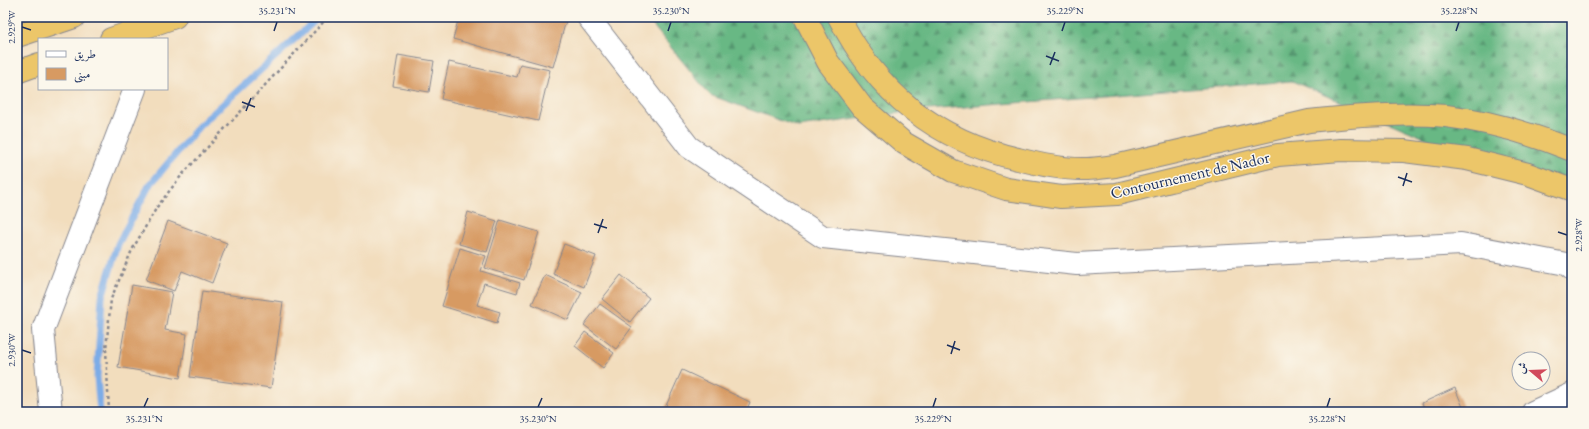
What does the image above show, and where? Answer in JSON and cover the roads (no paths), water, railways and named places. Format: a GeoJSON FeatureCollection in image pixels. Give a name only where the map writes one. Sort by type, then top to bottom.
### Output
{"type":"FeatureCollection","features":[{"type":"Feature","properties":{"kind":"highway"},"geometry":{"type":"LineString","coordinates":[[17,23],[41,17]]}},
{"type":"Feature","properties":{"kind":"highway"},"geometry":{"type":"LineString","coordinates":[[17,36],[74,17]]}},
{"type":"Feature","properties":{"kind":"highway","name":"Contournement de Nador"},"geometry":{"type":"LineString","coordinates":[[805,17],[828,62],[862,107],[904,143],[953,171],[1006,190],[1061,197],[1117,194],[1278,156],[1341,150],[1404,151],[1467,159],[1528,174],[1572,190]]}},
{"type":"Feature","properties":{"kind":"highway","name":"Contournement de Nador"},"geometry":{"type":"LineString","coordinates":[[839,17],[850,39],[868,65],[886,86],[909,108],[959,140],[1005,156],[1058,168],[1088,170],[1114,166],[1275,128],[1309,121],[1342,117],[1409,115],[1452,117],[1507,128],[1541,138],[1572,150]]}},
{"type":"Feature","properties":{"kind":"highway"},"geometry":{"type":"LineString","coordinates":[[114,38],[162,24]]}},
{"type":"Feature","properties":{"kind":"highway"},"geometry":{"type":"LineString","coordinates":[[17,72],[38,64]]}},
{"type":"Feature","properties":{"kind":"street"},"geometry":{"type":"LineString","coordinates":[[588,17],[689,147],[822,237],[1078,264],[1461,244],[1566,264],[1572,269]]}},
{"type":"Feature","properties":{"kind":"street"},"geometry":{"type":"LineString","coordinates":[[51,412],[43,330],[135,90]]}},
{"type":"Feature","properties":{"kind":"street"},"geometry":{"type":"LineString","coordinates":[[1533,412],[1572,394]]}},
{"type":"Feature","properties":{"kind":"waterway"},"geometry":{"type":"LineString","coordinates":[[100,412],[97,377],[102,297],[118,244],[149,186],[200,125],[319,17]]}}]}
